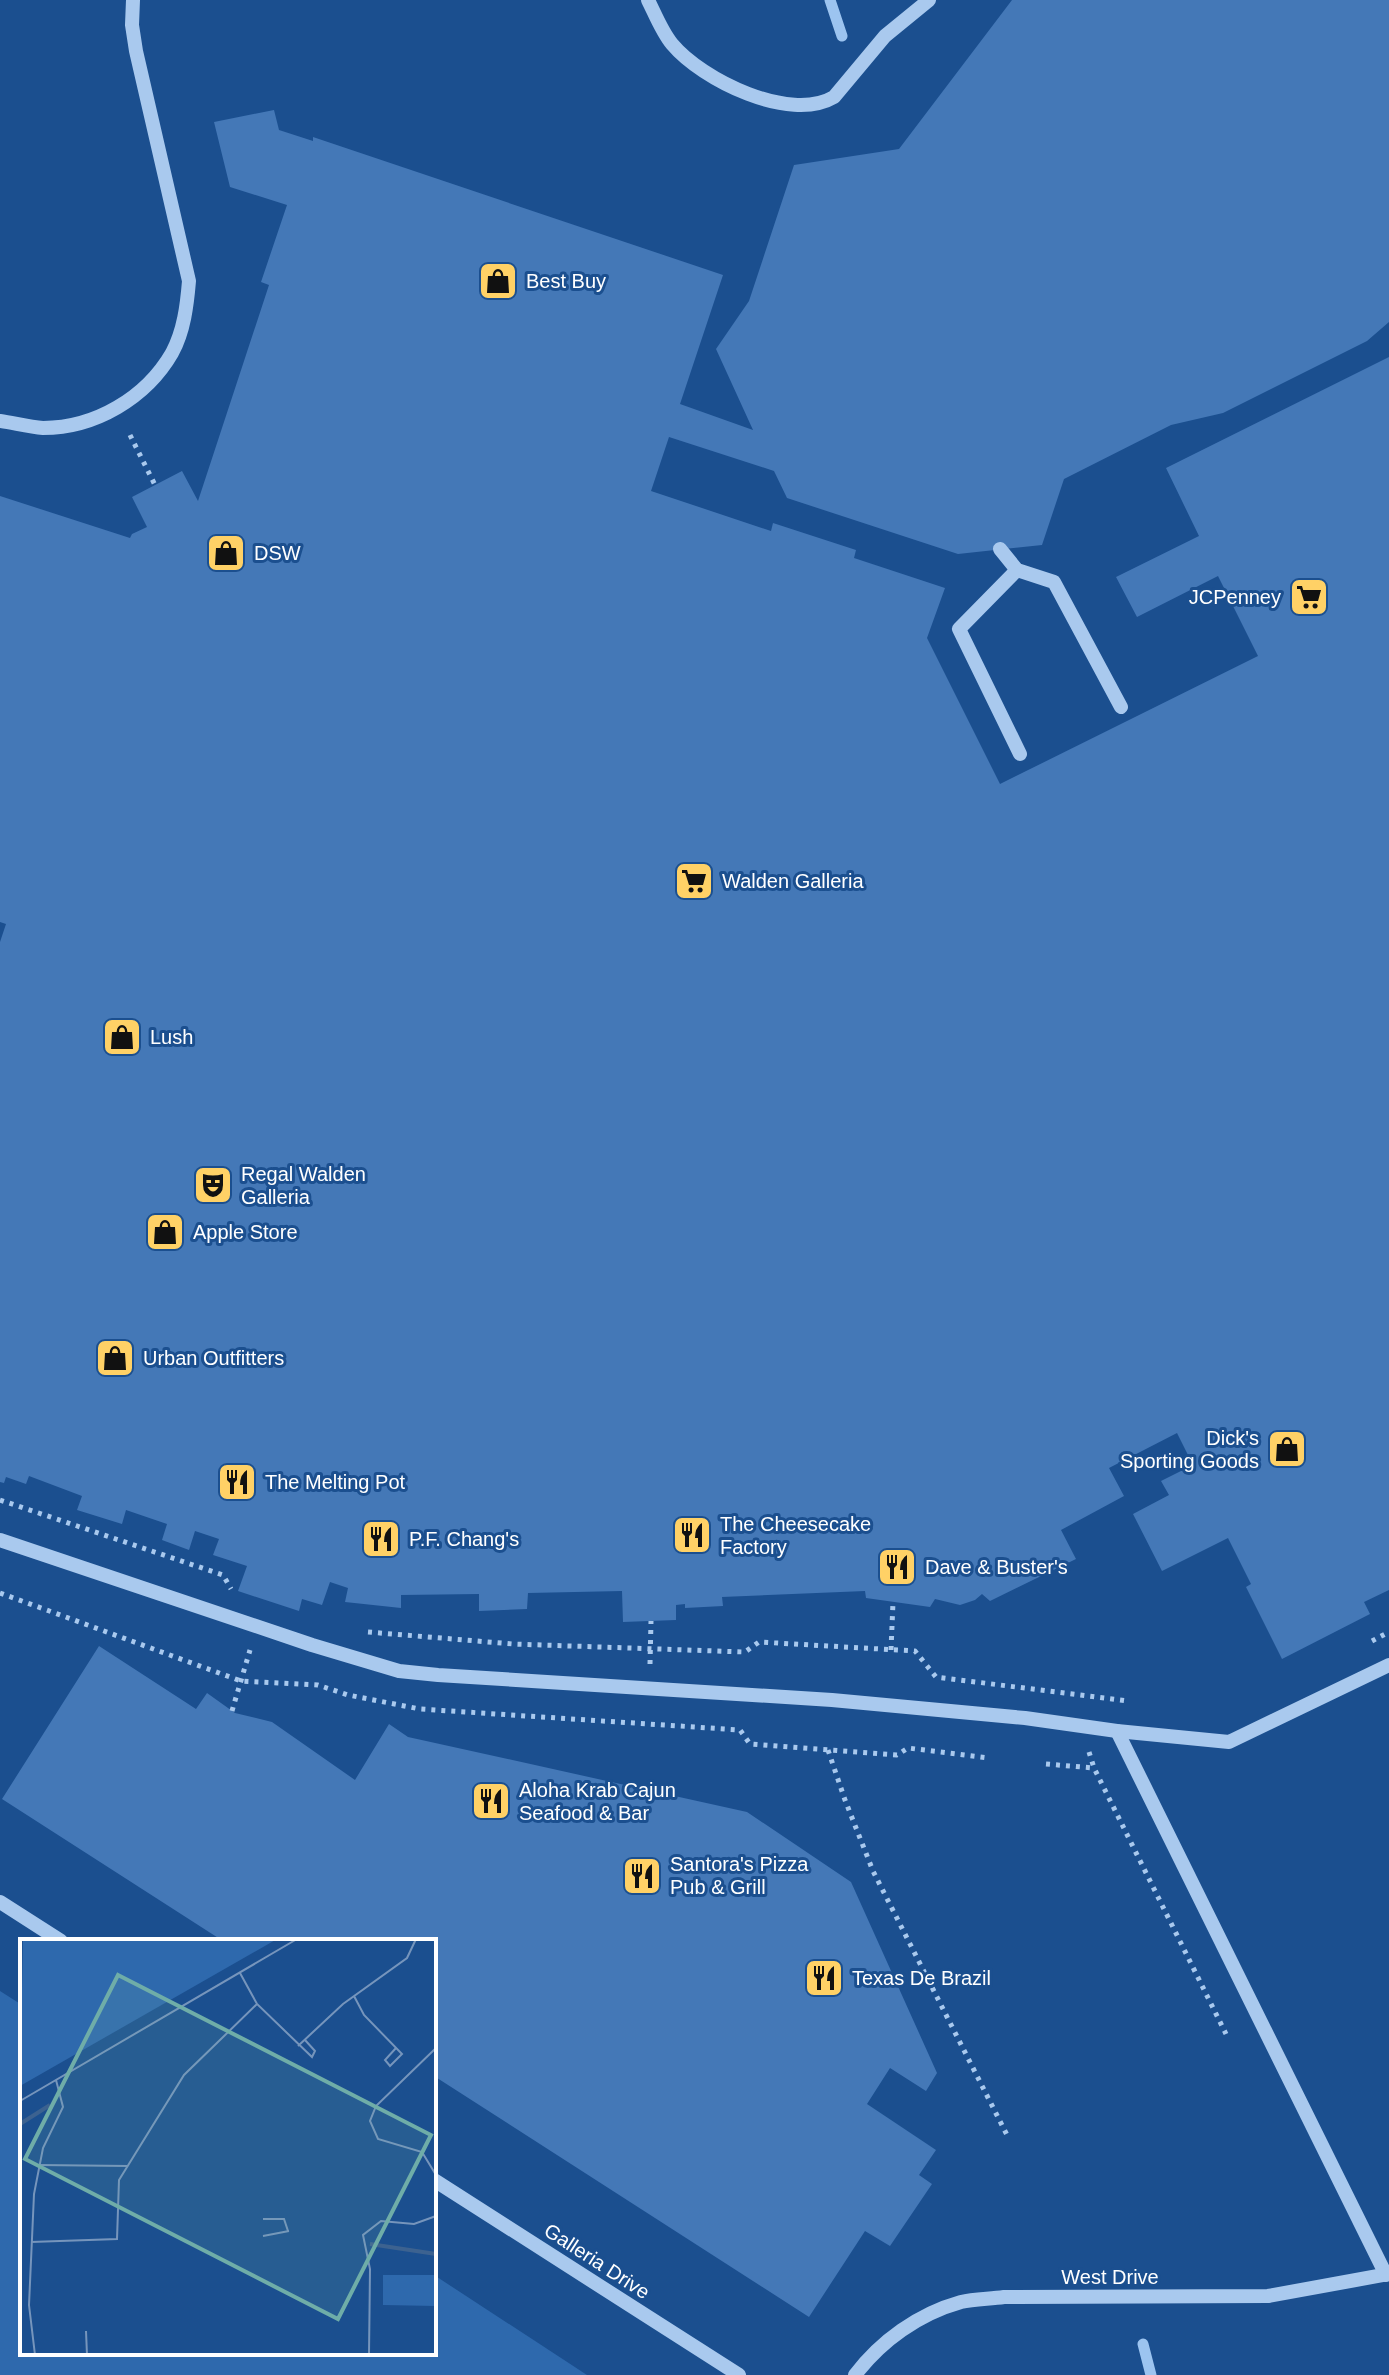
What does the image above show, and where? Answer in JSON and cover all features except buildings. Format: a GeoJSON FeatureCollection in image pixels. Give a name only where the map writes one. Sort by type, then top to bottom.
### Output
{"type":"FeatureCollection","features":[{"type":"Feature","properties":{"kind":"street"},"geometry":{"type":"LineString","coordinates":[[0,421],[42,428],[70,425],[102,416],[142,391],[172,353],[180,333],[189,281],[136,51],[132,25],[133,0]]}},
{"type":"Feature","properties":{"kind":"street"},"geometry":{"type":"LineString","coordinates":[[648,0],[670,42],[690,63],[723,82],[779,104],[808,106],[823,104],[834,97],[885,36],[929,0]]}},
{"type":"Feature","properties":{"kind":"street"},"geometry":{"type":"LineString","coordinates":[[1000,549],[1017,570],[1054,582],[1121,707]]}},
{"type":"Feature","properties":{"kind":"street"},"geometry":{"type":"LineString","coordinates":[[1017,570],[959,629],[1020,754]]}},
{"type":"Feature","properties":{"kind":"street"},"geometry":{"type":"LineString","coordinates":[[0,1540],[312,1645],[399,1671],[498,1680],[832,1700],[1025,1718],[1229,1742],[1389,1665]]}},
{"type":"Feature","properties":{"kind":"street"},"geometry":{"type":"LineString","coordinates":[[1117,1731],[1388,2275]]}},
{"type":"Feature","properties":{"kind":"street"},"geometry":{"type":"LineString","coordinates":[[0,1902],[58,1939]]}},
{"type":"Feature","properties":{"kind":"street","name":"Galleria Drive"},"geometry":{"type":"LineString","coordinates":[[436,2181],[739,2375]]}},
{"type":"Feature","properties":{"kind":"street","name":"West Drive"},"geometry":{"type":"LineString","coordinates":[[855,2375],[889,2339],[916,2320],[962,2302],[1004,2297],[1268,2296],[1388,2275]]}},
{"type":"Feature","properties":{"kind":"path"},"geometry":{"type":"LineString","coordinates":[[130,435],[155,485]]}},
{"type":"Feature","properties":{"kind":"path"},"geometry":{"type":"LineString","coordinates":[[0,1500],[223,1575],[233,1593]]}},
{"type":"Feature","properties":{"kind":"path"},"geometry":{"type":"LineString","coordinates":[[891,1650],[893,1602]]}},
{"type":"Feature","properties":{"kind":"path"},"geometry":{"type":"LineString","coordinates":[[650,1669],[651,1621]]}},
{"type":"Feature","properties":{"kind":"path"},"geometry":{"type":"LineString","coordinates":[[359,1631],[513,1644],[745,1652],[759,1642],[915,1651],[936,1677],[1128,1701]]}},
{"type":"Feature","properties":{"kind":"path"},"geometry":{"type":"LineString","coordinates":[[232,1711],[251,1647]]}},
{"type":"Feature","properties":{"kind":"path"},"geometry":{"type":"LineString","coordinates":[[512,1702],[512,1716]]}},
{"type":"Feature","properties":{"kind":"path"},"geometry":{"type":"LineString","coordinates":[[828,1750],[873,1871],[1008,2137]]}},
{"type":"Feature","properties":{"kind":"path"},"geometry":{"type":"LineString","coordinates":[[1088,1751],[1226,2034]]}},
{"type":"Feature","properties":{"kind":"path"},"geometry":{"type":"LineString","coordinates":[[1046,1764],[1094,1768]]}},
{"type":"Feature","properties":{"kind":"shaded area"},"geometry":{"type":"Polygon","coordinates":[[[0,1991],[20,2004],[20,2355],[436,2355],[436,2276],[587,2375],[0,2375],[0,1991]]]}},
{"type":"Feature","properties":{"kind":"waterway"},"geometry":{"type":"LineString","coordinates":[[830,0],[842,36]]}},
{"type":"Feature","properties":{"kind":"waterway"},"geometry":{"type":"LineString","coordinates":[[1143,2344],[1151,2375]]}},
{"type":"Feature","properties":{"kind":"place","name":"Best Buy"},"geometry":{"type":"Point","coordinates":[498,281]}},
{"type":"Feature","properties":{"kind":"place","name":"DSW"},"geometry":{"type":"Point","coordinates":[226,553]}},
{"type":"Feature","properties":{"kind":"place","name":"JCPenney"},"geometry":{"type":"Point","coordinates":[1309,597]}},
{"type":"Feature","properties":{"kind":"place","name":"Walden Galleria"},"geometry":{"type":"Point","coordinates":[694,881]}},
{"type":"Feature","properties":{"kind":"place","name":"Lush"},"geometry":{"type":"Point","coordinates":[122,1037]}},
{"type":"Feature","properties":{"kind":"place","name":"Regal Walden Galleria"},"geometry":{"type":"Point","coordinates":[213,1185]}},
{"type":"Feature","properties":{"kind":"place","name":"Apple Store"},"geometry":{"type":"Point","coordinates":[165,1232]}},
{"type":"Feature","properties":{"kind":"place","name":"Urban Outfitters"},"geometry":{"type":"Point","coordinates":[115,1358]}},
{"type":"Feature","properties":{"kind":"place","name":"Dick's Sporting Goods"},"geometry":{"type":"Point","coordinates":[1287,1449]}},
{"type":"Feature","properties":{"kind":"place","name":"The Melting Pot"},"geometry":{"type":"Point","coordinates":[237,1482]}},
{"type":"Feature","properties":{"kind":"place","name":"The Cheesecake Factory"},"geometry":{"type":"Point","coordinates":[692,1535]}},
{"type":"Feature","properties":{"kind":"place","name":"P.F. Chang's"},"geometry":{"type":"Point","coordinates":[381,1539]}},
{"type":"Feature","properties":{"kind":"place","name":"Dave & Buster's"},"geometry":{"type":"Point","coordinates":[897,1567]}},
{"type":"Feature","properties":{"kind":"place","name":"Aloha Krab Cajun Seafood & Bar"},"geometry":{"type":"Point","coordinates":[491,1801]}},
{"type":"Feature","properties":{"kind":"place","name":"Santora's Pizza Pub & Grill"},"geometry":{"type":"Point","coordinates":[642,1876]}},
{"type":"Feature","properties":{"kind":"place","name":"Texas De Brazil"},"geometry":{"type":"Point","coordinates":[824,1978]}}]}
